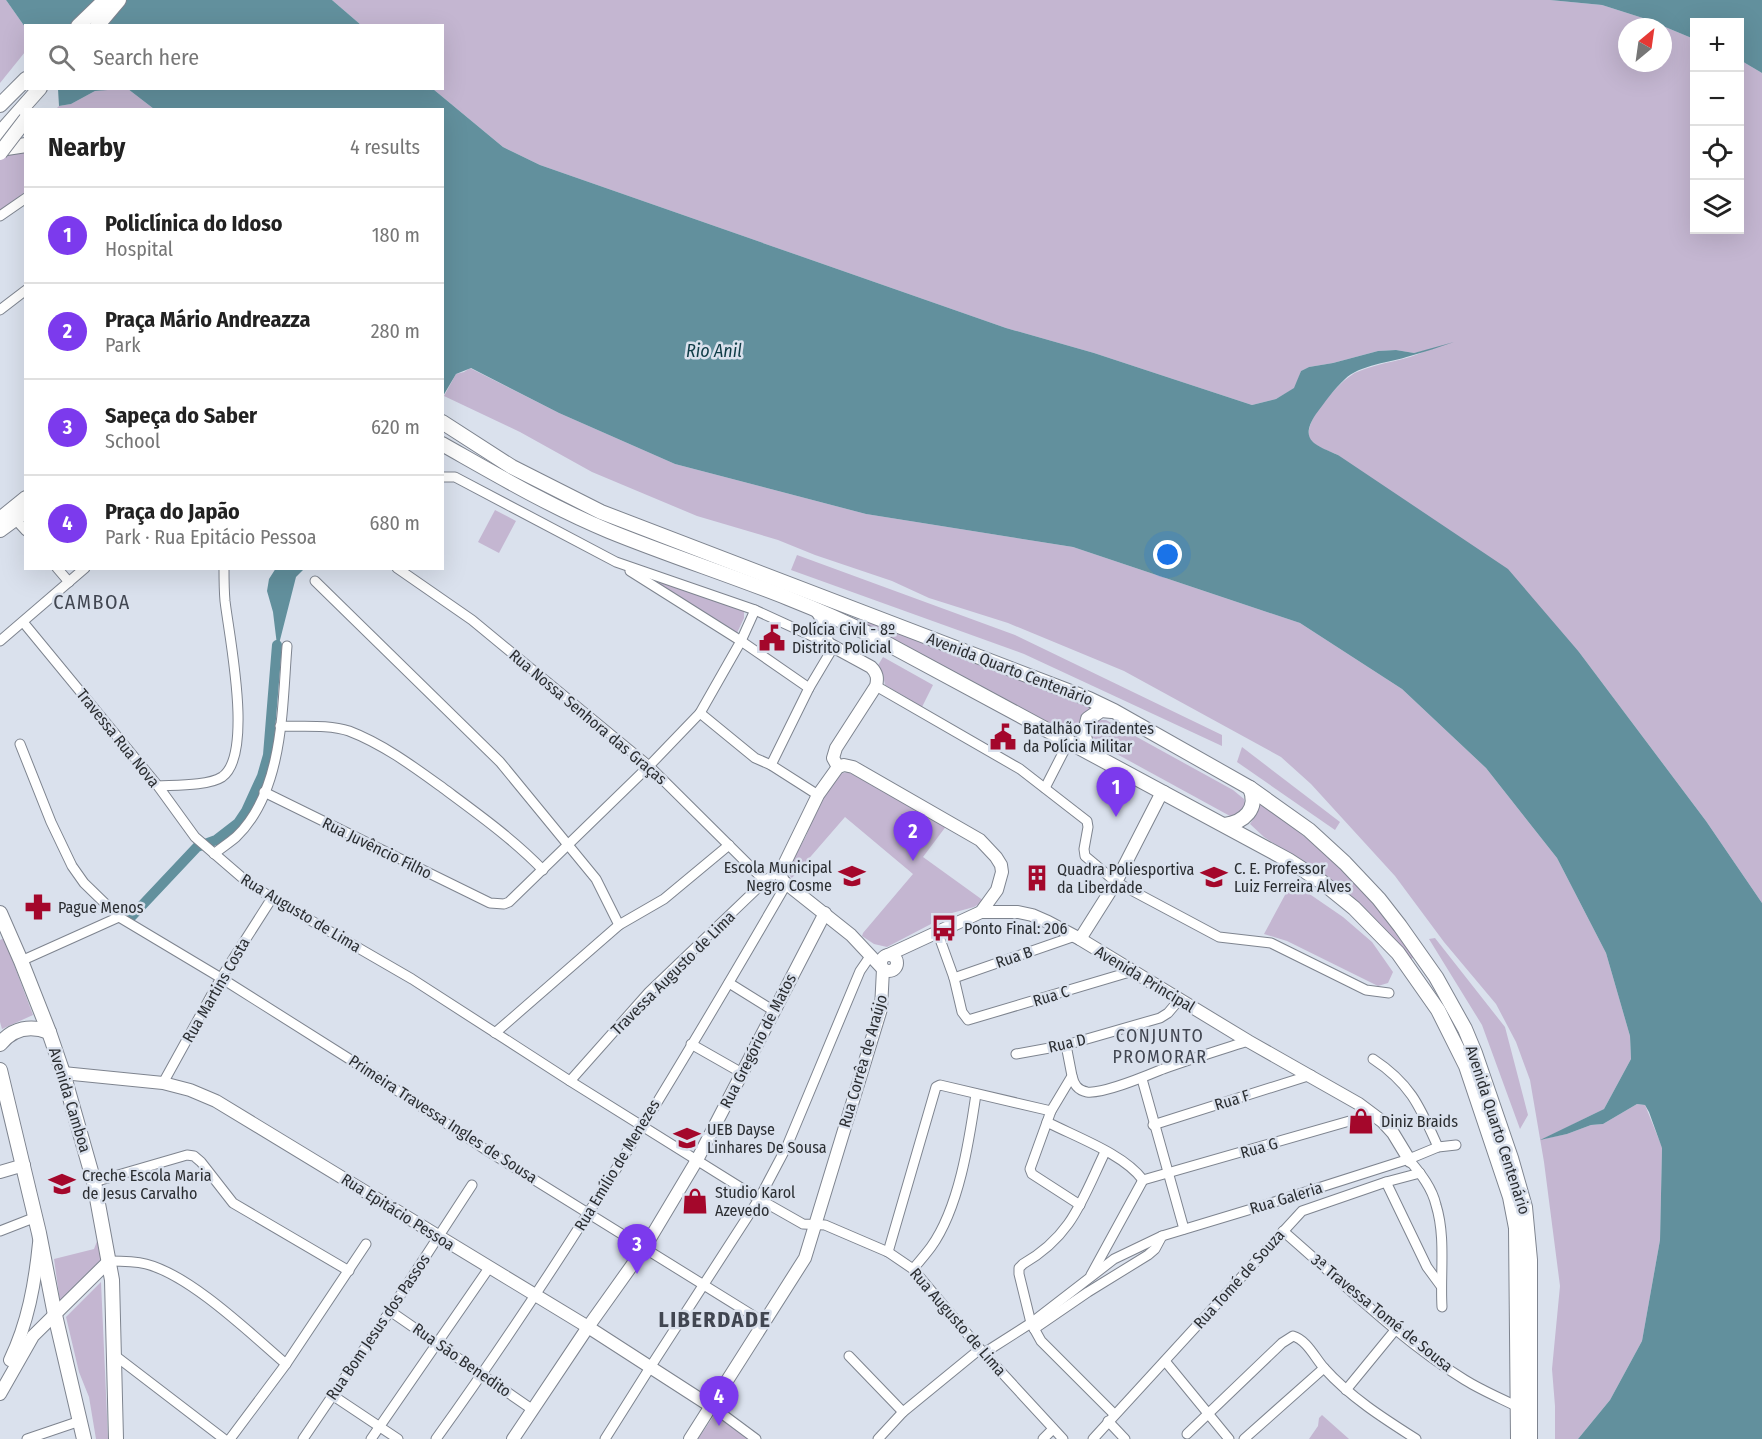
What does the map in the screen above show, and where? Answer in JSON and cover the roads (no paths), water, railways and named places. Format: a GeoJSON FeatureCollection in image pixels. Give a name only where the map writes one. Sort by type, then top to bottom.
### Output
{"type":"FeatureCollection","features":[{"type":"Feature","properties":{"kind":"main road"},"geometry":{"type":"LineString","coordinates":[[80,24],[106,0]]}},
{"type":"Feature","properties":{"kind":"main road"},"geometry":{"type":"LineString","coordinates":[[87,24],[106,0]]}},
{"type":"Feature","properties":{"kind":"main road"},"geometry":{"type":"LineString","coordinates":[[100,24],[120,0]]}},
{"type":"Feature","properties":{"kind":"main road"},"geometry":{"type":"LineString","coordinates":[[0,105],[24,81]]}},
{"type":"Feature","properties":{"kind":"main road"},"geometry":{"type":"LineString","coordinates":[[0,120],[26,90]]}},
{"type":"Feature","properties":{"kind":"main road"},"geometry":{"type":"LineString","coordinates":[[0,133],[38,90]]}},
{"type":"Feature","properties":{"kind":"main road"},"geometry":{"type":"LineString","coordinates":[[35,108],[48,90]]}},
{"type":"Feature","properties":{"kind":"main road"},"geometry":{"type":"LineString","coordinates":[[0,151],[24,121]]}},
{"type":"Feature","properties":{"kind":"main road"},"geometry":{"type":"LineString","coordinates":[[0,151],[24,146]]}},
{"type":"Feature","properties":{"kind":"main road","name":"Avenida Quarto Centenário"},"geometry":{"type":"LineString","coordinates":[[447,425],[520,471],[601,512],[1067,689],[1114,711],[1250,788],[1277,806],[1337,855],[1379,899],[1407,935],[1436,976],[1465,1029],[1475,1053],[1495,1130],[1523,1198],[1529,1236],[1530,1439]]}},
{"type":"Feature","properties":{"kind":"main road","name":"Avenida Quarto Centenário"},"geometry":{"type":"LineString","coordinates":[[444,446],[588,522],[843,621],[1225,825],[1322,882],[1369,922],[1398,953],[1428,994],[1452,1036],[1495,1130]]}},
{"type":"Feature","properties":{"kind":"main road"},"geometry":{"type":"LineString","coordinates":[[0,519],[24,500]]}},
{"type":"Feature","properties":{"kind":"main road"},"geometry":{"type":"LineString","coordinates":[[0,530],[20,515]]}},
{"type":"Feature","properties":{"kind":"main road"},"geometry":{"type":"LineString","coordinates":[[1088,751],[1084,736],[1088,719],[1101,711],[1114,711]]}},
{"type":"Feature","properties":{"kind":"main road"},"geometry":{"type":"LineString","coordinates":[[1225,825],[1236,823],[1249,813],[1253,803],[1250,788]]}},
{"type":"Feature","properties":{"kind":"main road","name":"Avenida Camboa"},"geometry":{"type":"LineString","coordinates":[[1,922],[21,961],[49,1032],[94,1182],[112,1280],[116,1439]]}},
{"type":"Feature","properties":{"kind":"main road"},"geometry":{"type":"LineString","coordinates":[[0,1044],[10,1034],[26,1028],[49,1032]]}},
{"type":"Feature","properties":{"kind":"main road"},"geometry":{"type":"LineString","coordinates":[[0,1070],[36,1217],[55,1315],[84,1439]]}},
{"type":"Feature","properties":{"kind":"main road","name":"Avenida Quarto Centenário"},"geometry":{"type":"LineString","coordinates":[[1505,1159],[1516,1228],[1518,1439]]}},
{"type":"Feature","properties":{"kind":"main road"},"geometry":{"type":"LineString","coordinates":[[74,1390],[83,1408],[90,1439]]}},
{"type":"Feature","properties":{"kind":"street"},"geometry":{"type":"LineString","coordinates":[[0,216],[24,199]]}},
{"type":"Feature","properties":{"kind":"street"},"geometry":{"type":"LineString","coordinates":[[0,310],[24,292]]}},
{"type":"Feature","properties":{"kind":"street"},"geometry":{"type":"LineString","coordinates":[[444,477],[455,477],[616,562],[741,640],[809,688]]}},
{"type":"Feature","properties":{"kind":"street"},"geometry":{"type":"LineString","coordinates":[[616,562],[754,610],[831,645],[873,669],[877,679],[876,686],[836,748],[833,758],[838,767]]}},
{"type":"Feature","properties":{"kind":"street"},"geometry":{"type":"LineString","coordinates":[[59,570],[69,582]]}},
{"type":"Feature","properties":{"kind":"street"},"geometry":{"type":"LineString","coordinates":[[0,641],[83,570]]}},
{"type":"Feature","properties":{"kind":"street"},"geometry":{"type":"LineString","coordinates":[[158,786],[210,781],[222,777],[232,761],[236,746],[239,712],[224,597],[224,570]]}},
{"type":"Feature","properties":{"kind":"street","name":"Rua Nossa Senhora das Graças"},"geometry":{"type":"LineString","coordinates":[[400,570],[472,620],[649,766],[765,881]]}},
{"type":"Feature","properties":{"kind":"street"},"geometry":{"type":"LineString","coordinates":[[315,580],[500,762],[600,885],[619,925]]}},
{"type":"Feature","properties":{"kind":"street"},"geometry":{"type":"LineString","coordinates":[[280,726],[338,729],[350,732],[386,750],[405,761],[489,822],[522,848],[543,870],[700,713],[741,640],[754,610]]}},
{"type":"Feature","properties":{"kind":"street"},"geometry":{"type":"LineString","coordinates":[[816,610],[824,622],[831,645]]}},
{"type":"Feature","properties":{"kind":"street"},"geometry":{"type":"LineString","coordinates":[[771,765],[831,645],[832,630],[843,621]]}},
{"type":"Feature","properties":{"kind":"street","name":"Travessa Rua Nova"},"geometry":{"type":"LineString","coordinates":[[23,622],[202,843],[214,854]]}},
{"type":"Feature","properties":{"kind":"street"},"geometry":{"type":"LineString","coordinates":[[214,854],[236,837],[247,823],[273,771],[278,751],[287,646]]}},
{"type":"Feature","properties":{"kind":"street"},"geometry":{"type":"LineString","coordinates":[[876,686],[1020,769],[1087,821],[1089,827],[1084,849],[1085,856],[1116,882],[1218,937],[1271,943],[1366,990],[1389,993]]}},
{"type":"Feature","properties":{"kind":"street"},"geometry":{"type":"LineString","coordinates":[[700,713],[755,758],[771,765],[819,795]]}},
{"type":"Feature","properties":{"kind":"street"},"geometry":{"type":"LineString","coordinates":[[1045,788],[1067,745],[1071,742]]}},
{"type":"Feature","properties":{"kind":"street","name":"Primeira Travessa Ingles de Sousa"},"geometry":{"type":"LineString","coordinates":[[20,744],[51,822],[72,866],[90,890],[119,917],[362,1066],[483,1148],[704,1283],[765,1323]]}},
{"type":"Feature","properties":{"kind":"street"},"geometry":{"type":"LineString","coordinates":[[844,765],[854,767],[980,840],[988,846],[1001,865],[1001,880],[997,890],[981,912],[914,942],[887,962],[787,883],[780,870],[819,795],[838,767],[844,765]]}},
{"type":"Feature","properties":{"kind":"street","name":"Rua Juvêncio Filho"},"geometry":{"type":"LineString","coordinates":[[264,792],[490,903],[509,902],[543,870]]}},
{"type":"Feature","properties":{"kind":"street"},"geometry":{"type":"LineString","coordinates":[[1077,938],[1116,882],[1164,792]]}},
{"type":"Feature","properties":{"kind":"street"},"geometry":{"type":"LineString","coordinates":[[495,1033],[619,925],[664,899],[729,845]]}},
{"type":"Feature","properties":{"kind":"street","name":"Rua Augusto de Lima"},"geometry":{"type":"LineString","coordinates":[[214,854],[246,881],[272,898],[412,979],[759,1199],[803,1224],[825,1225],[888,1252],[913,1269],[982,1351],[1063,1439]]}},
{"type":"Feature","properties":{"kind":"street","name":"Travessa Augusto de Lima"},"geometry":{"type":"LineString","coordinates":[[570,1081],[649,992],[765,881],[780,870]]}},
{"type":"Feature","properties":{"kind":"street","name":"Rua Emílio de Menezes"},"geometry":{"type":"LineString","coordinates":[[436,1439],[536,1296],[729,983],[787,883]]}},
{"type":"Feature","properties":{"kind":"street","name":"Rua Martins Costa"},"geometry":{"type":"LineString","coordinates":[[163,1083],[220,978],[272,898]]}},
{"type":"Feature","properties":{"kind":"street","name":"Avenida Principal"},"geometry":{"type":"LineString","coordinates":[[981,912],[1018,912],[1032,915],[1077,938],[1374,1114],[1393,1133],[1410,1160]]}},
{"type":"Feature","properties":{"kind":"street","name":"Rua Gregório de Matos"},"geometry":{"type":"LineString","coordinates":[[513,1439],[645,1247],[697,1160],[825,913]]}},
{"type":"Feature","properties":{"kind":"street"},"geometry":{"type":"LineString","coordinates":[[21,961],[119,917]]}},
{"type":"Feature","properties":{"kind":"street"},"geometry":{"type":"LineString","coordinates":[[937,931],[954,978]]}},
{"type":"Feature","properties":{"kind":"street"},"geometry":{"type":"LineString","coordinates":[[851,934],[871,955],[887,962]]}},
{"type":"Feature","properties":{"kind":"street","name":"Rua B"},"geometry":{"type":"LineString","coordinates":[[954,978],[1077,938]]}},
{"type":"Feature","properties":{"kind":"street"},"geometry":{"type":"LineString","coordinates":[[606,1439],[759,1199],[787,1146],[860,971],[871,955]]}},
{"type":"Feature","properties":{"kind":"street","name":"Rua Corrêa de Araújo"},"geometry":{"type":"LineString","coordinates":[[690,1439],[717,1410],[765,1323],[805,1258],[881,1009],[887,962]]}},
{"type":"Feature","properties":{"kind":"street","name":"Rua C"},"geometry":{"type":"LineString","coordinates":[[954,978],[963,1014],[970,1020],[1133,971]]}},
{"type":"Feature","properties":{"kind":"street"},"geometry":{"type":"LineString","coordinates":[[729,983],[774,1011]]}},
{"type":"Feature","properties":{"kind":"street","name":"Rua D"},"geometry":{"type":"LineString","coordinates":[[1016,1054],[1066,1045],[1160,1018],[1168,1013],[1179,1000]]}},
{"type":"Feature","properties":{"kind":"street"},"geometry":{"type":"LineString","coordinates":[[1066,1045],[1074,1085],[1085,1092],[1094,1092],[1248,1041]]}},
{"type":"Feature","properties":{"kind":"street"},"geometry":{"type":"LineString","coordinates":[[691,1044],[742,1072]]}},
{"type":"Feature","properties":{"kind":"street"},"geometry":{"type":"LineString","coordinates":[[1372,1059],[1392,1072],[1418,1103],[1438,1147]]}},
{"type":"Feature","properties":{"kind":"street","name":"Rua Epitácio Pessoa"},"geometry":{"type":"LineString","coordinates":[[63,1073],[163,1083],[190,1090],[216,1101],[651,1366],[756,1439]]}},
{"type":"Feature","properties":{"kind":"street","name":"Rua F"},"geometry":{"type":"LineString","coordinates":[[1153,1125],[1311,1075]]}},
{"type":"Feature","properties":{"kind":"street"},"geometry":{"type":"LineString","coordinates":[[1072,1076],[1051,1111],[1030,1171],[1080,1205]]}},
{"type":"Feature","properties":{"kind":"street"},"geometry":{"type":"LineString","coordinates":[[1142,1078],[1153,1125],[1184,1229]]}},
{"type":"Feature","properties":{"kind":"street"},"geometry":{"type":"LineString","coordinates":[[888,1252],[934,1092],[940,1085],[1051,1111]]}},
{"type":"Feature","properties":{"kind":"street"},"geometry":{"type":"LineString","coordinates":[[913,1269],[932,1246],[951,1204],[969,1140],[976,1094]]}},
{"type":"Feature","properties":{"kind":"street","name":"Rua G"},"geometry":{"type":"LineString","coordinates":[[1143,1180],[1374,1114]]}},
{"type":"Feature","properties":{"kind":"street"},"geometry":{"type":"LineString","coordinates":[[1047,1122],[1129,1164],[1143,1180],[1090,1277]]}},
{"type":"Feature","properties":{"kind":"street","name":"Rua Galeria"},"geometry":{"type":"LineString","coordinates":[[1032,1326],[1090,1277],[1125,1252],[1161,1236],[1410,1160],[1438,1147],[1456,1144]]}},
{"type":"Feature","properties":{"kind":"street"},"geometry":{"type":"LineString","coordinates":[[1105,1152],[1080,1205],[1063,1233],[1019,1269],[1032,1326],[1048,1350],[1111,1418],[1125,1439]]}},
{"type":"Feature","properties":{"kind":"street"},"geometry":{"type":"LineString","coordinates":[[94,1182],[187,1155],[194,1156],[233,1203],[349,1271]]}},
{"type":"Feature","properties":{"kind":"street"},"geometry":{"type":"LineString","coordinates":[[1410,1160],[1420,1172],[1436,1205],[1441,1238],[1442,1307]]}},
{"type":"Feature","properties":{"kind":"street"},"geometry":{"type":"LineString","coordinates":[[0,1172],[24,1165]]}},
{"type":"Feature","properties":{"kind":"street","name":"Rua Tomé de Souza"},"geometry":{"type":"LineString","coordinates":[[1093,1439],[1297,1215],[1310,1207],[1420,1172]]}},
{"type":"Feature","properties":{"kind":"street"},"geometry":{"type":"LineString","coordinates":[[1386,1182],[1427,1267],[1441,1286]]}},
{"type":"Feature","properties":{"kind":"street","name":"Rua Bom Jesus dos Passos"},"geometry":{"type":"LineString","coordinates":[[303,1439],[472,1185]]}},
{"type":"Feature","properties":{"kind":"street"},"geometry":{"type":"LineString","coordinates":[[0,1231],[36,1217]]}},
{"type":"Feature","properties":{"kind":"street","name":"3ª Travessa Tomé de Sousa"},"geometry":{"type":"LineString","coordinates":[[1283,1231],[1396,1329],[1464,1380],[1518,1407]]}},
{"type":"Feature","properties":{"kind":"street"},"geometry":{"type":"LineString","coordinates":[[0,1379],[19,1340],[29,1308],[39,1233]]}},
{"type":"Feature","properties":{"kind":"street","name":"Rua Galeria"},"geometry":{"type":"LineString","coordinates":[[878,1439],[903,1412],[982,1351],[1032,1326],[1148,1255],[1155,1249],[1161,1236]]}},
{"type":"Feature","properties":{"kind":"street"},"geometry":{"type":"LineString","coordinates":[[230,1439],[286,1364],[366,1244]]}},
{"type":"Feature","properties":{"kind":"street"},"geometry":{"type":"LineString","coordinates":[[0,1393],[33,1336],[109,1261],[148,1264],[176,1276],[286,1364]]}},
{"type":"Feature","properties":{"kind":"street"},"geometry":{"type":"LineString","coordinates":[[371,1439],[489,1268]]}},
{"type":"Feature","properties":{"kind":"street","name":"Rua São Benedito"},"geometry":{"type":"LineString","coordinates":[[390,1311],[533,1410]]}},
{"type":"Feature","properties":{"kind":"street"},"geometry":{"type":"LineString","coordinates":[[1346,1390],[1396,1329]]}},
{"type":"Feature","properties":{"kind":"street"},"geometry":{"type":"LineString","coordinates":[[1186,1434],[1282,1343],[1293,1336],[1303,1341],[1324,1368],[1346,1390],[1416,1439]]}},
{"type":"Feature","properties":{"kind":"street"},"geometry":{"type":"LineString","coordinates":[[113,1354],[224,1439]]}},
{"type":"Feature","properties":{"kind":"street"},"geometry":{"type":"LineString","coordinates":[[849,1356],[903,1412]]}},
{"type":"Feature","properties":{"kind":"street"},"geometry":{"type":"LineString","coordinates":[[1165,1361],[1228,1439]]}},
{"type":"Feature","properties":{"kind":"street"},"geometry":{"type":"LineString","coordinates":[[1244,1439],[1324,1368]]}},
{"type":"Feature","properties":{"kind":"street"},"geometry":{"type":"LineString","coordinates":[[332,1395],[398,1439]]}},
{"type":"Feature","properties":{"kind":"street"},"geometry":{"type":"LineString","coordinates":[[27,1439],[80,1420]]}},
{"type":"Feature","properties":{"kind":"street"},"geometry":{"type":"LineString","coordinates":[[1043,1439],[1053,1429]]}},
{"type":"Feature","properties":{"kind":"water"},"geometry":{"type":"Polygon","coordinates":[[[6,0],[332,0],[360,24],[24,24],[6,0]]]}},
{"type":"Feature","properties":{"kind":"water"},"geometry":{"type":"Polygon","coordinates":[[[1550,0],[1762,0],[1762,73],[1744,62],[1744,18],[1690,18],[1690,37],[1672,30],[1672,18],[1643,18],[1602,5],[1550,0]]]}},
{"type":"Feature","properties":{"kind":"water"},"geometry":{"type":"Polygon","coordinates":[[[58,90],[108,90],[95,91],[71,104],[59,106],[58,90]]]}},
{"type":"Feature","properties":{"kind":"water","name":"Rio Anil"},"geometry":{"type":"Polygon","coordinates":[[[129,90],[434,90],[503,147],[540,165],[1006,328],[1094,353],[1252,405],[1276,399],[1294,388],[1301,371],[1309,367],[1378,351],[1396,350],[1414,353],[1454,342],[1367,367],[1351,374],[1337,387],[1316,414],[1311,423],[1309,436],[1317,445],[1338,455],[1508,569],[1579,652],[1706,821],[1762,903],[1762,1439],[1578,1439],[1610,1400],[1642,1341],[1660,1240],[1662,1148],[1649,1112],[1645,1105],[1637,1104],[1603,1124],[1591,1125],[1567,1134],[1540,1140],[1604,1109],[1631,1059],[1630,1036],[1606,953],[1557,858],[1486,768],[1402,689],[1300,623],[1073,547],[866,514],[675,464],[559,413],[471,368],[456,374],[444,394],[444,108],[153,108],[129,90]]]}},
{"type":"Feature","properties":{"kind":"water"},"geometry":{"type":"Polygon","coordinates":[[[275,570],[303,570],[296,577],[277,645],[273,612],[267,591],[269,579],[275,570]]]}},
{"type":"Feature","properties":{"kind":"waterway"},"geometry":{"type":"LineString","coordinates":[[132,916],[197,847],[216,840],[238,823],[246,811],[262,776],[268,755],[277,645]]}},
{"type":"Feature","properties":{"kind":"place","name":"Polícia Civil - 8º Distrito Policial"},"geometry":{"type":"Point","coordinates":[772,638]}},
{"type":"Feature","properties":{"kind":"place","name":"Batalhão Tiradentes da Polícia Militar"},"geometry":{"type":"Point","coordinates":[1003,737]}},
{"type":"Feature","properties":{"kind":"place","name":"Policlínica do Idoso"},"geometry":{"type":"Point","coordinates":[1116,817]}},
{"type":"Feature","properties":{"kind":"place","name":"Praça Mário Andreazza"},"geometry":{"type":"Point","coordinates":[913,861]}},
{"type":"Feature","properties":{"kind":"place","name":"Escola Municipal Negro Cosme"},"geometry":{"type":"Point","coordinates":[852,876]}},
{"type":"Feature","properties":{"kind":"place","name":"C. E. Professor Luiz Ferreira Alves"},"geometry":{"type":"Point","coordinates":[1214,877]}},
{"type":"Feature","properties":{"kind":"place","name":"Quadra Poliesportiva da Liberdade"},"geometry":{"type":"Point","coordinates":[1037,878]}},
{"type":"Feature","properties":{"kind":"place","name":"Pague Menos"},"geometry":{"type":"Point","coordinates":[38,907]}},
{"type":"Feature","properties":{"kind":"place","name":"Ponto Final: 206"},"geometry":{"type":"Point","coordinates":[944,928]}},
{"type":"Feature","properties":{"kind":"place","name":"Diniz Braids"},"geometry":{"type":"Point","coordinates":[1361,1121]}},
{"type":"Feature","properties":{"kind":"place","name":"UEB Dayse Linhares De Sousa"},"geometry":{"type":"Point","coordinates":[687,1138]}},
{"type":"Feature","properties":{"kind":"place","name":"Creche Escola Maria de Jesus Carvalho"},"geometry":{"type":"Point","coordinates":[62,1184]}},
{"type":"Feature","properties":{"kind":"place","name":"Studio Karol Azevedo"},"geometry":{"type":"Point","coordinates":[695,1201]}},
{"type":"Feature","properties":{"kind":"place","name":"Sapeça do Saber"},"geometry":{"type":"Point","coordinates":[637,1274]}},
{"type":"Feature","properties":{"kind":"place","name":"Praça do Japão"},"geometry":{"type":"Point","coordinates":[719,1426]}},
{"type":"Feature","properties":{"kind":"district","name":"CAMBOA"},"geometry":{"type":"Point","coordinates":[92,602]}},
{"type":"Feature","properties":{"kind":"district","name":"CONJUNTO PROMORAR"},"geometry":{"type":"Point","coordinates":[1160,1046]}},
{"type":"Feature","properties":{"kind":"district","name":"LIBERDADE"},"geometry":{"type":"Point","coordinates":[715,1319]}}]}
